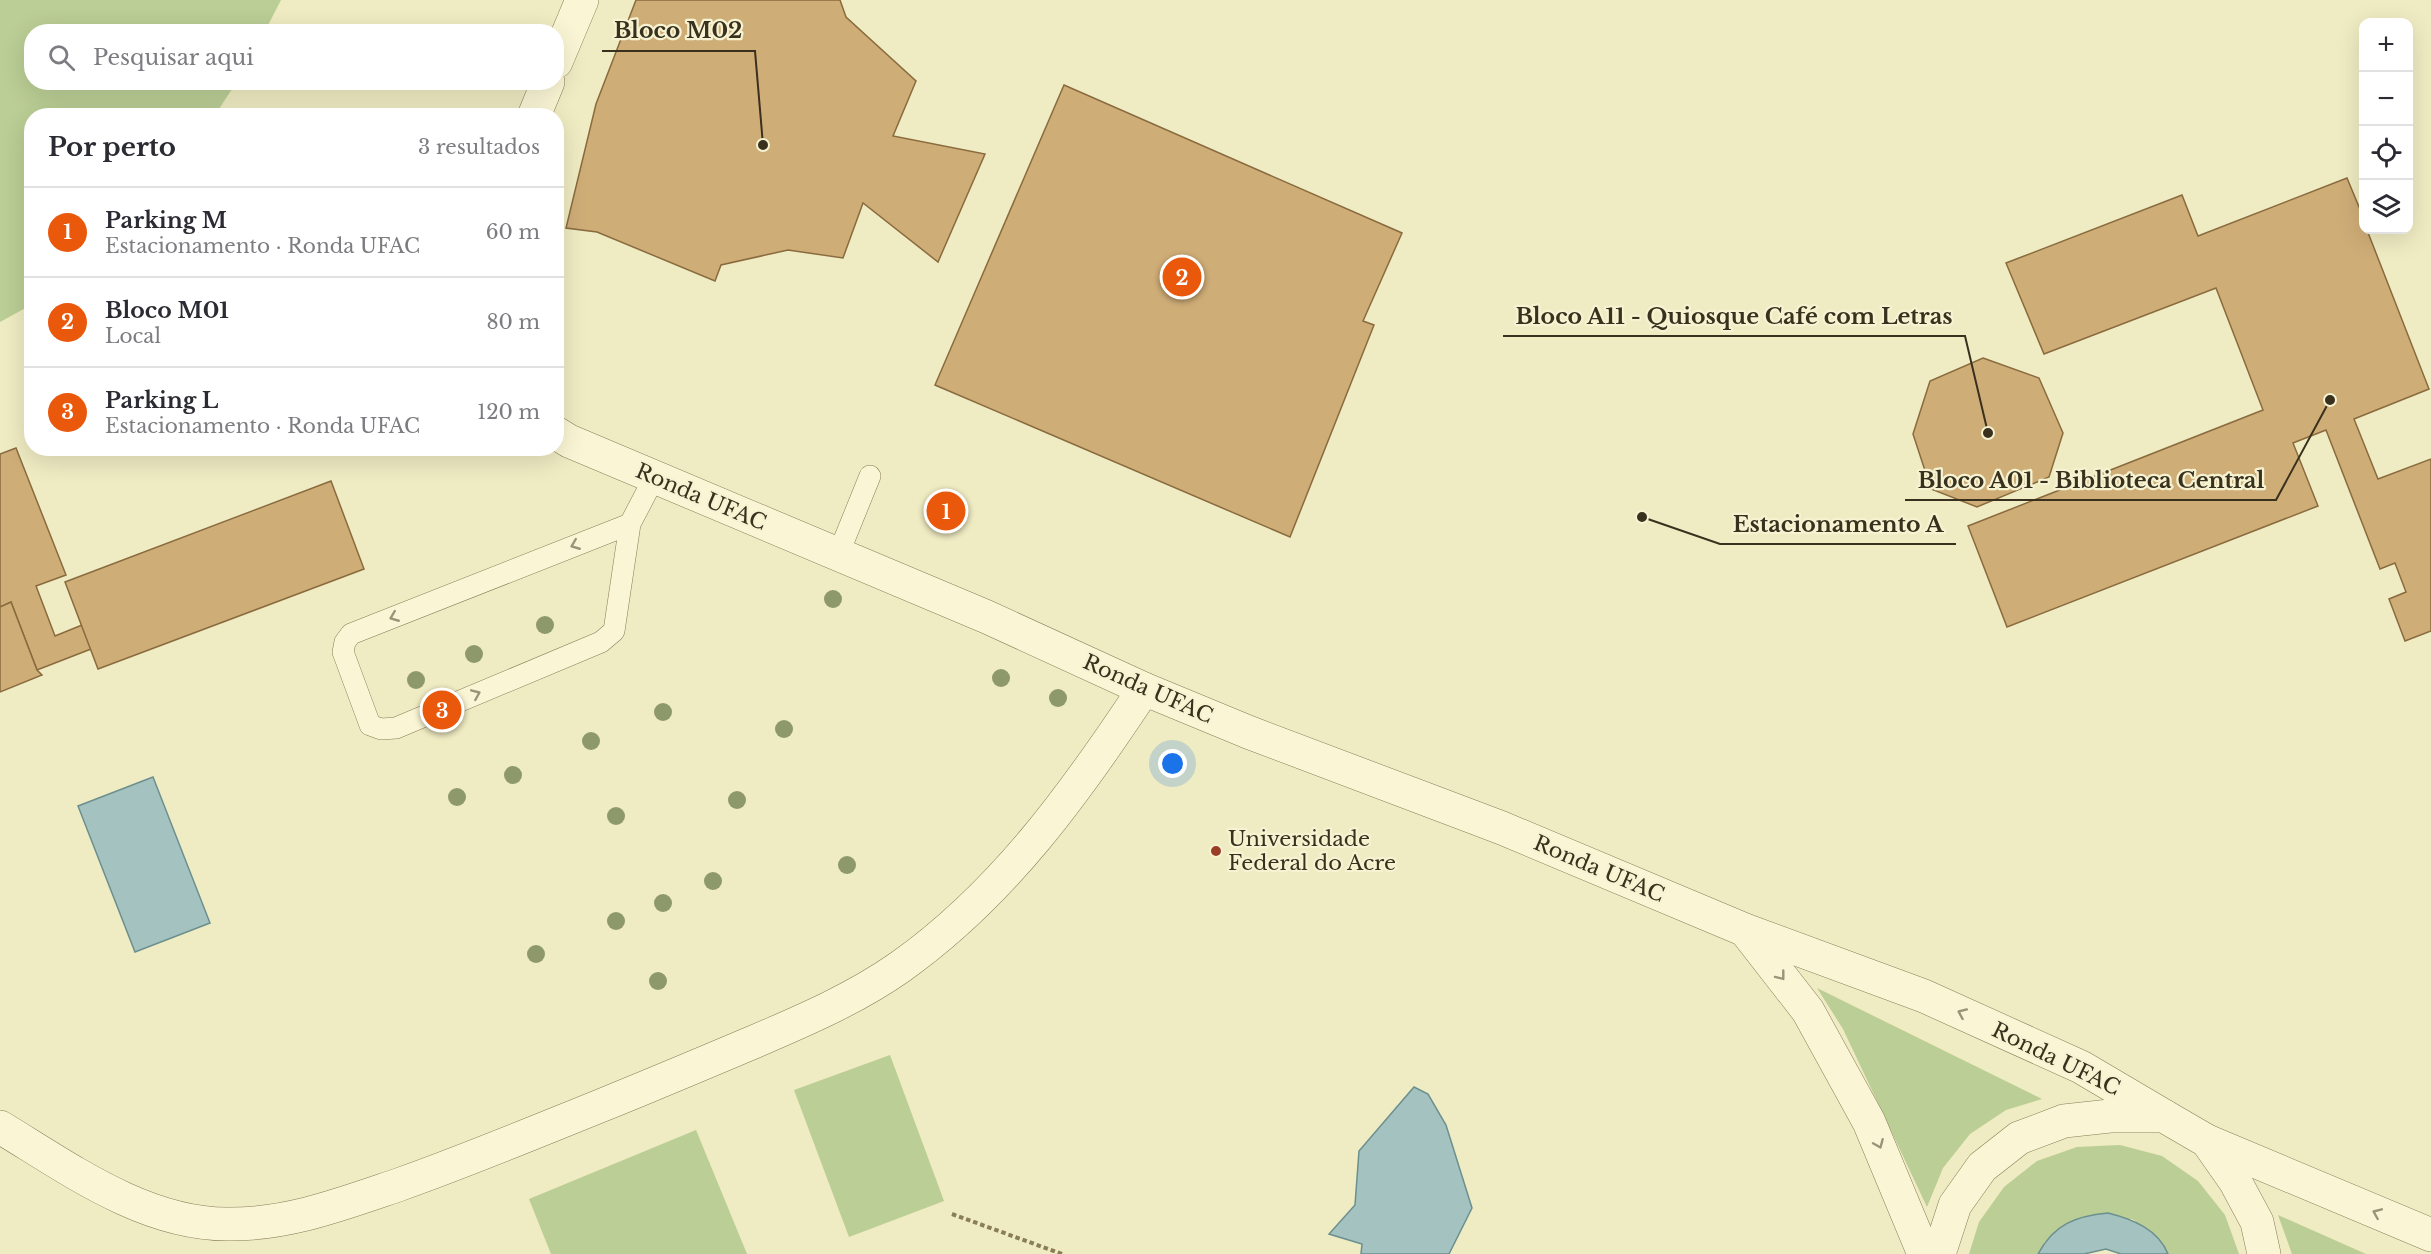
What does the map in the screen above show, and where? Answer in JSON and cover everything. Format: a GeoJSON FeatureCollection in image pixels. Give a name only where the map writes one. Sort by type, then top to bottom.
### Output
{"type":"FeatureCollection","features":[{"type":"Feature","properties":{"kind":"street"},"geometry":{"type":"LineString","coordinates":[[564,43],[582,0]]}},
{"type":"Feature","properties":{"kind":"street"},"geometry":{"type":"LineString","coordinates":[[537,108],[545,90]]}},
{"type":"Feature","properties":{"kind":"street","name":"Ronda UFAC"},"geometry":{"type":"LineString","coordinates":[[564,438],[654,478],[987,617],[1144,689],[1248,732],[1502,828],[1745,930],[1924,996],[2081,1067],[2207,1141]]}},
{"type":"Feature","properties":{"kind":"street"},"geometry":{"type":"LineString","coordinates":[[0,1127],[92,1182],[159,1214],[225,1224],[284,1221],[345,1203],[462,1162],[820,1014],[899,968],[967,913],[1040,836],[1099,757],[1144,689]]}},
{"type":"Feature","properties":{"kind":"street","name":"Ronda UFAC"},"geometry":{"type":"LineString","coordinates":[[1745,930],[1808,1011],[1869,1122],[1924,1254]]}},
{"type":"Feature","properties":{"kind":"street"},"geometry":{"type":"LineString","coordinates":[[1939,1254],[1955,1204],[1982,1167],[2019,1138],[2064,1121],[2110,1116],[2164,1116]]}},
{"type":"Feature","properties":{"kind":"street"},"geometry":{"type":"LineString","coordinates":[[2207,1141],[2431,1235]]}},
{"type":"Feature","properties":{"kind":"street"},"geometry":{"type":"LineString","coordinates":[[2207,1141],[2235,1181],[2257,1222],[2264,1254]]}},
{"type":"Feature","properties":{"kind":"lane"},"geometry":{"type":"LineString","coordinates":[[838,555],[870,476]]}},
{"type":"Feature","properties":{"kind":"lane"},"geometry":{"type":"LineString","coordinates":[[630,524],[351,634],[345,642],[343,652],[370,725],[381,729],[396,728],[601,642],[614,631],[630,524],[654,478]]}},
{"type":"Feature","properties":{"kind":"path"},"geometry":{"type":"LineString","coordinates":[[952,1214],[1062,1254]]}},
{"type":"Feature","properties":{"kind":"green space"},"geometry":{"type":"Polygon","coordinates":[[[0,0],[281,0],[269,24],[24,24],[24,90],[231,90],[220,108],[24,108],[24,309],[0,322],[0,0]]]}},
{"type":"Feature","properties":{"kind":"green space"},"geometry":{"type":"Polygon","coordinates":[[[1817,988],[2042,1099],[2006,1110],[1970,1134],[1943,1168],[1927,1207],[1843,1029],[1817,988]]]}},
{"type":"Feature","properties":{"kind":"green space"},"geometry":{"type":"Polygon","coordinates":[[[890,1055],[944,1201],[849,1237],[794,1090],[890,1055]]]}},
{"type":"Feature","properties":{"kind":"green space"},"geometry":{"type":"Polygon","coordinates":[[[696,1130],[747,1254],[551,1254],[529,1199],[696,1130]]]}},
{"type":"Feature","properties":{"kind":"green space"},"geometry":{"type":"Polygon","coordinates":[[[2120,1145],[2162,1156],[2198,1181],[2225,1215],[2239,1254],[2168,1254],[2151,1231],[2132,1219],[2045,1241],[2038,1254],[1969,1254],[1979,1222],[2004,1187],[2037,1161],[2077,1147],[2120,1145]]]}},
{"type":"Feature","properties":{"kind":"green space"},"geometry":{"type":"Polygon","coordinates":[[[2278,1215],[2366,1254],[2292,1254],[2278,1215]]]}},
{"type":"Feature","properties":{"kind":"water"},"geometry":{"type":"Polygon","coordinates":[[[153,777],[210,923],[135,952],[78,806],[153,777]]]}},
{"type":"Feature","properties":{"kind":"water"},"geometry":{"type":"Polygon","coordinates":[[[1414,1087],[1428,1094],[1446,1125],[1472,1208],[1449,1254],[1361,1254],[1362,1244],[1329,1234],[1355,1205],[1359,1151],[1414,1087]]]}},
{"type":"Feature","properties":{"kind":"water"},"geometry":{"type":"Polygon","coordinates":[[[2108,1213],[2143,1226],[2158,1238],[2168,1254],[2121,1254],[2106,1249],[2084,1254],[2038,1254],[2051,1235],[2067,1223],[2086,1216],[2108,1213]]]}},
{"type":"Feature","properties":{"kind":"building"},"geometry":{"type":"Polygon","coordinates":[[[636,0],[840,0],[846,17],[916,81],[893,136],[985,154],[938,262],[863,203],[843,258],[788,250],[721,265],[715,281],[597,232],[566,228],[596,104],[636,0]]]}},
{"type":"Feature","properties":{"kind":"building"},"geometry":{"type":"Polygon","coordinates":[[[1064,85],[1402,233],[1363,321],[1374,325],[1290,537],[935,385],[1064,85]]]}},
{"type":"Feature","properties":{"kind":"building"},"geometry":{"type":"Polygon","coordinates":[[[2347,178],[2359,207],[2359,234],[2369,234],[2429,389],[2354,419],[2378,479],[2431,459],[2431,631],[2405,641],[2389,599],[2406,592],[2395,563],[2380,569],[2326,430],[2293,443],[2318,506],[2007,627],[1968,526],[2263,410],[2216,288],[2044,354],[2006,263],[2182,195],[2198,236],[2347,178]]]}},
{"type":"Feature","properties":{"kind":"building"},"geometry":{"type":"Polygon","coordinates":[[[1983,358],[2039,378],[2063,433],[2049,477],[1977,507],[1931,489],[1913,434],[1930,381],[1983,358]]]}},
{"type":"Feature","properties":{"kind":"building"},"geometry":{"type":"Polygon","coordinates":[[[16,448],[66,575],[36,586],[55,636],[82,625],[91,649],[37,670],[11,602],[0,607],[0,454],[16,448]]]}},
{"type":"Feature","properties":{"kind":"building"},"geometry":{"type":"Polygon","coordinates":[[[331,481],[364,569],[98,669],[65,582],[331,481]]]}},
{"type":"Feature","properties":{"kind":"building"},"geometry":{"type":"Polygon","coordinates":[[[11,602],[37,670],[42,675],[0,692],[0,607],[11,602]]]}},
{"type":"Feature","properties":{"kind":"place","name":"Bloco M02"},"geometry":{"type":"Point","coordinates":[763,145]}},
{"type":"Feature","properties":{"kind":"place","name":"Bloco M01"},"geometry":{"type":"Point","coordinates":[1182,277]}},
{"type":"Feature","properties":{"kind":"place","name":"Bloco A01 - Biblioteca Central"},"geometry":{"type":"Point","coordinates":[2330,400]}},
{"type":"Feature","properties":{"kind":"place","name":"Bloco A11 - Quiosque Café com Letras"},"geometry":{"type":"Point","coordinates":[1988,433]}},
{"type":"Feature","properties":{"kind":"place","name":"Parking M"},"geometry":{"type":"Point","coordinates":[946,511]}},
{"type":"Feature","properties":{"kind":"place","name":"Estacionamento A"},"geometry":{"type":"Point","coordinates":[1642,517]}},
{"type":"Feature","properties":{"kind":"place","name":"Parking L"},"geometry":{"type":"Point","coordinates":[442,710]}},
{"type":"Feature","properties":{"kind":"place","name":"Universidade Federal do Acre"},"geometry":{"type":"Point","coordinates":[1216,851]}}]}
